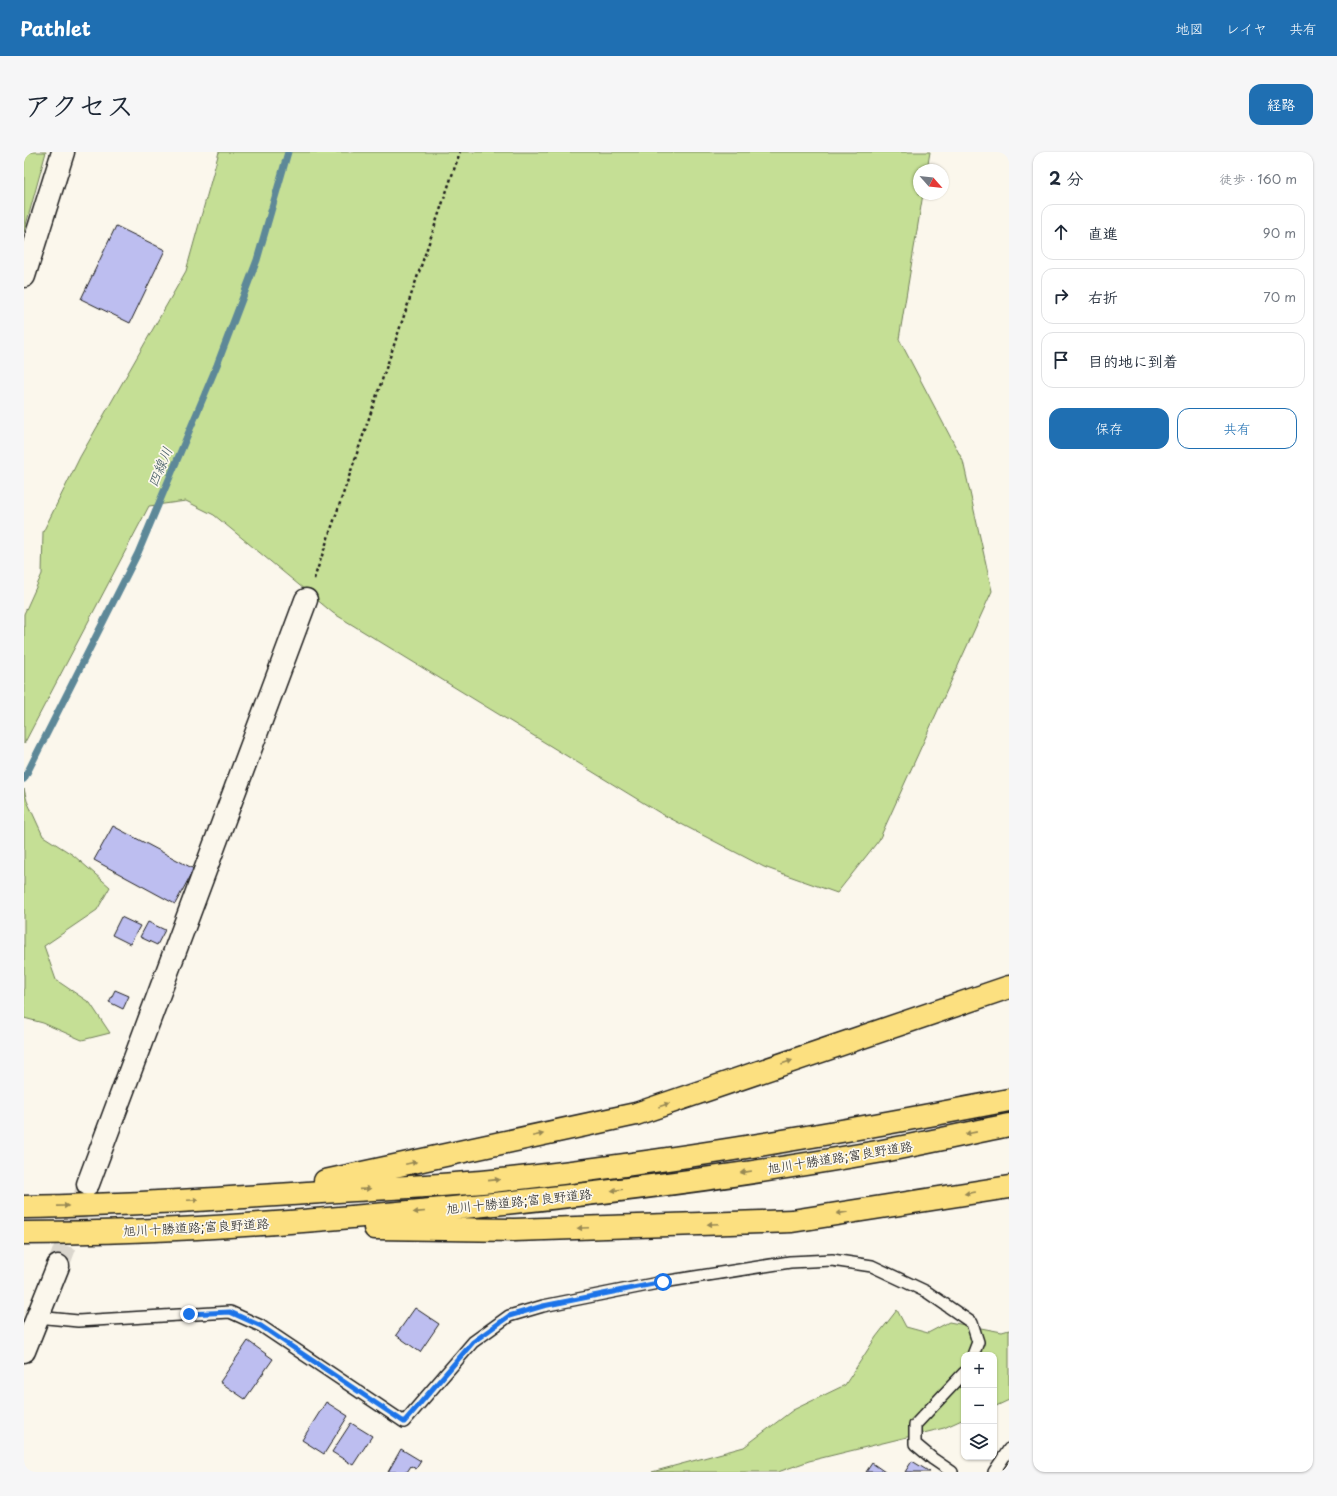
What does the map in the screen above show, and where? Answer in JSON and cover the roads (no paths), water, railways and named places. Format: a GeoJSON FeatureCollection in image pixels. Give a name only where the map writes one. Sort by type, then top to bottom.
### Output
{"type":"FeatureCollection","features":[{"type":"Feature","properties":{"kind":"highway"},"geometry":{"type":"LineString","coordinates":[[250,1197],[636,1114],[1009,987]]}},
{"type":"Feature","properties":{"kind":"highway","name":"旭川十勝道路;富良野道路"},"geometry":{"type":"LineString","coordinates":[[24,1207],[85,1206],[250,1197],[492,1181],[702,1154],[874,1126],[1009,1100]]}},
{"type":"Feature","properties":{"kind":"highway","name":"旭川十勝道路;富良野道路"},"geometry":{"type":"LineString","coordinates":[[24,1233],[85,1233],[249,1226],[490,1206],[696,1180],[876,1152],[1009,1125]]}},
{"type":"Feature","properties":{"kind":"highway"},"geometry":{"type":"LineString","coordinates":[[249,1226],[514,1230],[792,1221],[1009,1187]]}},
{"type":"Feature","properties":{"kind":"street"},"geometry":{"type":"LineString","coordinates":[[24,276],[63,152]]}},
{"type":"Feature","properties":{"kind":"street"},"geometry":{"type":"LineString","coordinates":[[88,1184],[306,600]]}},
{"type":"Feature","properties":{"kind":"street"},"geometry":{"type":"LineString","coordinates":[[24,1351],[58,1266]]}},
{"type":"Feature","properties":{"kind":"lane"},"geometry":{"type":"LineString","coordinates":[[37,1317],[78,1321],[230,1312],[261,1326],[404,1422],[473,1342],[509,1316],[543,1306],[663,1282],[790,1262],[832,1260],[872,1266],[927,1292],[972,1323],[978,1342],[974,1352]]}},
{"type":"Feature","properties":{"kind":"lane"},"geometry":{"type":"LineString","coordinates":[[952,1472],[915,1444],[915,1425],[961,1376]]}},
{"type":"Feature","properties":{"kind":"lane"},"geometry":{"type":"LineString","coordinates":[[994,1472],[1009,1449]]}},
{"type":"Feature","properties":{"kind":"waterway","name":"四線川"},"geometry":{"type":"LineString","coordinates":[[24,779],[138,553],[217,365],[257,260],[288,152]]}},
{"type":"Feature","properties":{"kind":"tunnel"},"geometry":{"type":"LineString","coordinates":[[58,1266],[87,1189]]}}]}
